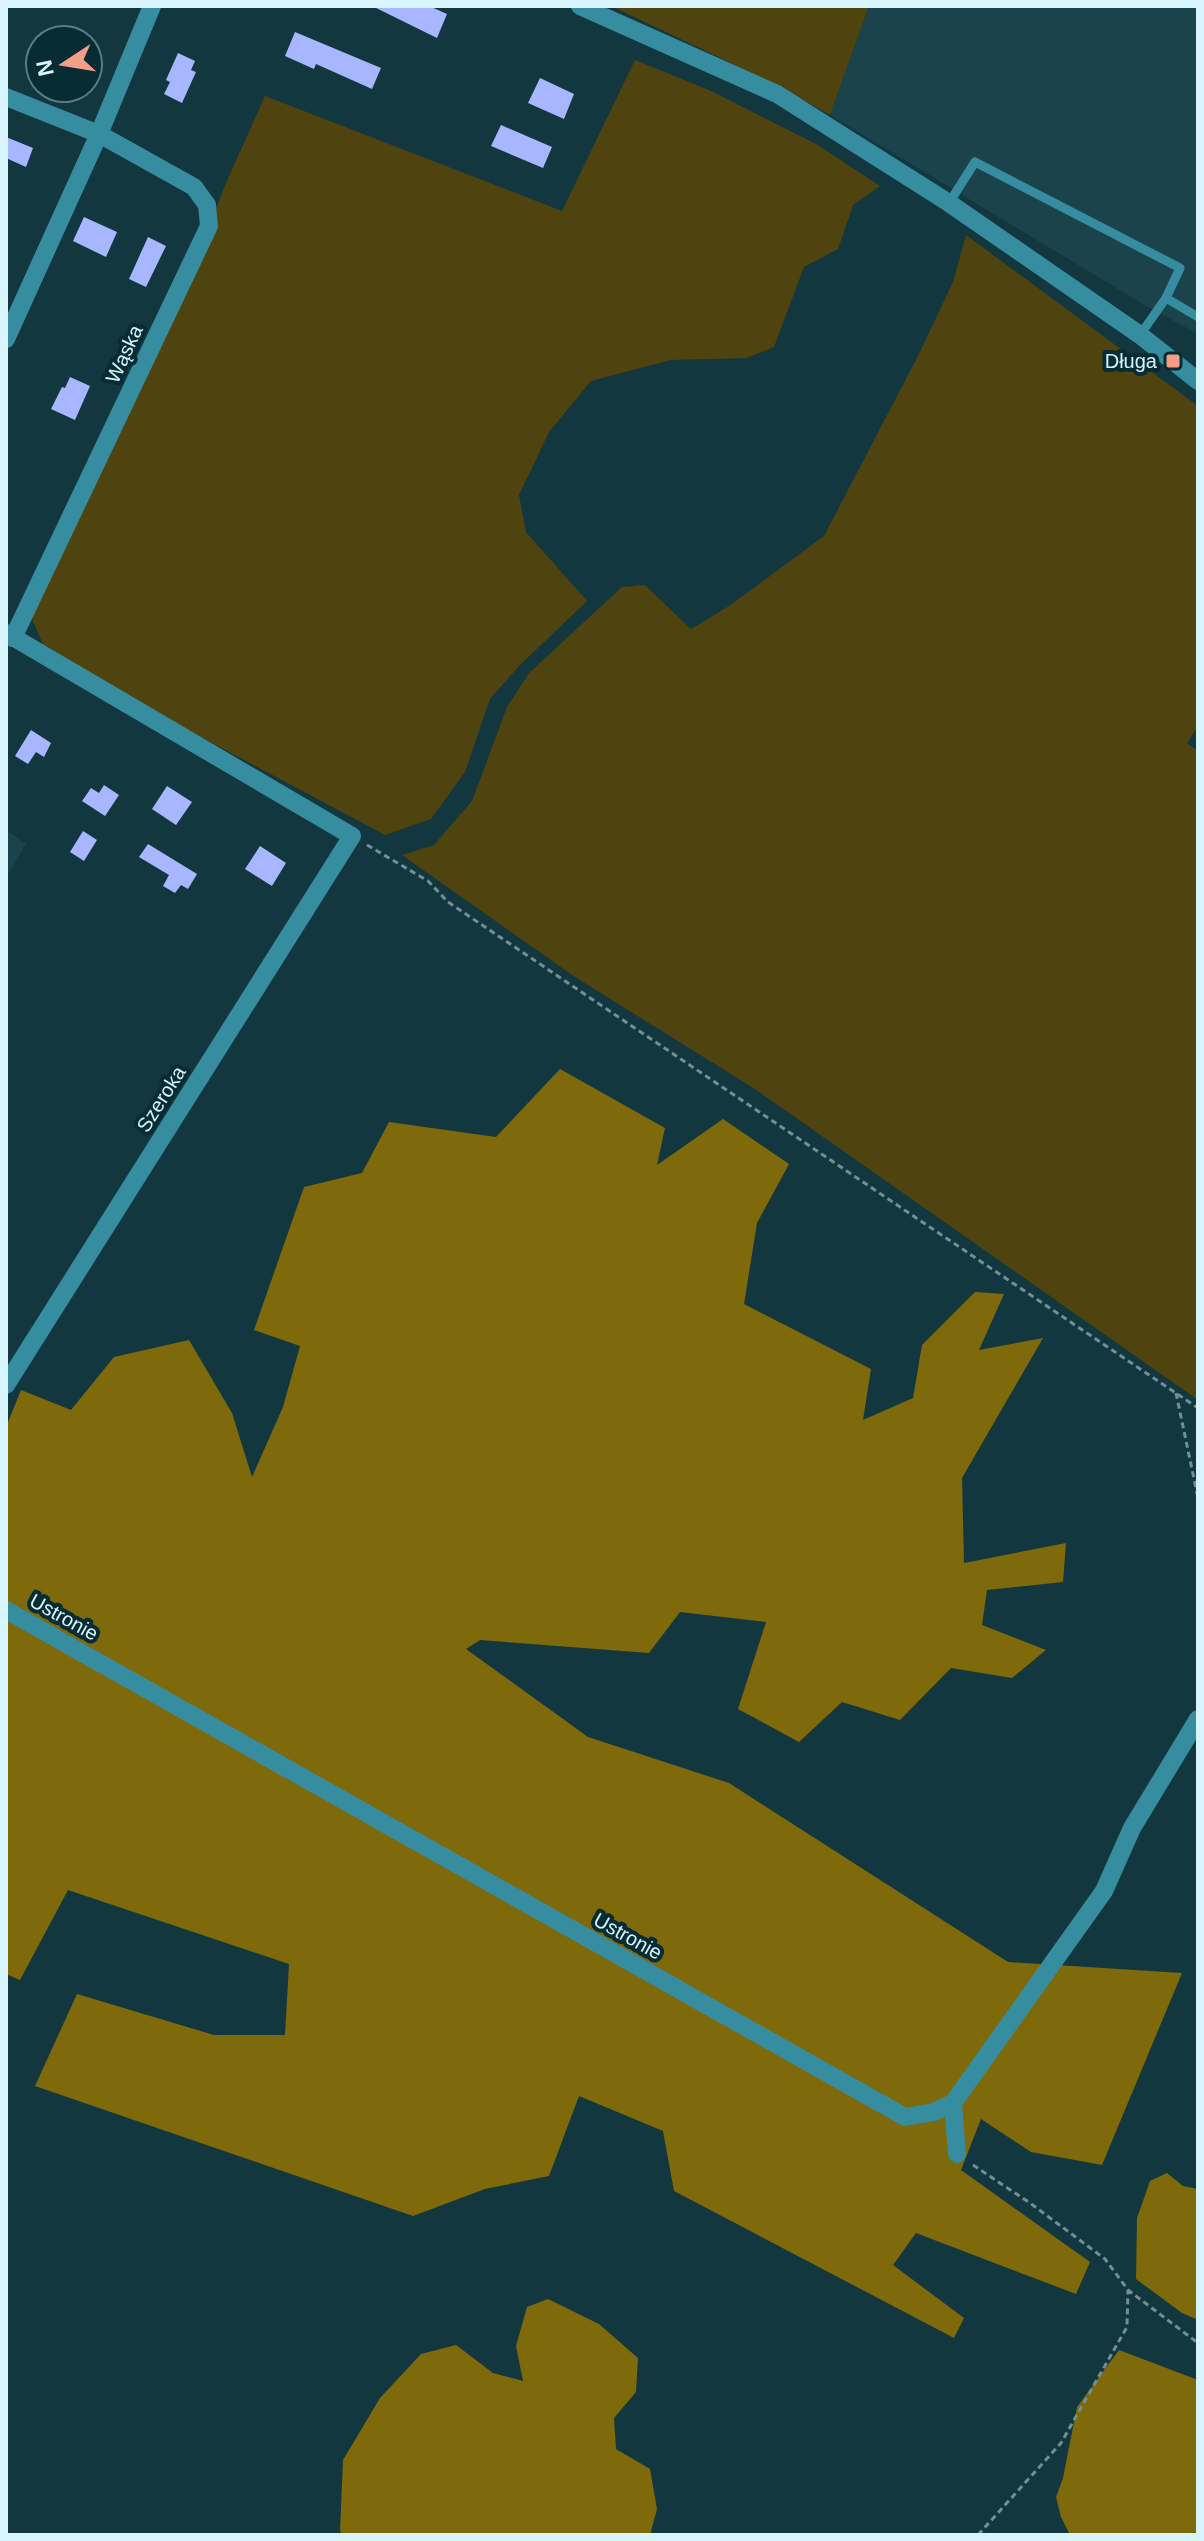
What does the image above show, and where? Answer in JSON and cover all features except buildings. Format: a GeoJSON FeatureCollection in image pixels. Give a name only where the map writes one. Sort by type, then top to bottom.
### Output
{"type":"FeatureCollection","features":[{"type":"Feature","properties":{"kind":"street"},"geometry":{"type":"LineString","coordinates":[[6,339],[99,134],[152,6]]}},
{"type":"Feature","properties":{"kind":"street"},"geometry":{"type":"LineString","coordinates":[[580,6],[777,94],[949,203],[1140,335],[1198,381]]}},
{"type":"Feature","properties":{"kind":"street","name":"Wąska"},"geometry":{"type":"LineString","coordinates":[[6,97],[99,134],[194,187],[207,205],[209,226],[10,636],[352,836]]}},
{"type":"Feature","properties":{"kind":"street","name":"Szeroka"},"geometry":{"type":"LineString","coordinates":[[6,1385],[352,836]]}},
{"type":"Feature","properties":{"kind":"street","name":"Ustronie"},"geometry":{"type":"LineString","coordinates":[[6,1610],[905,2117],[934,2112],[953,2103]]}},
{"type":"Feature","properties":{"kind":"street"},"geometry":{"type":"LineString","coordinates":[[957,2154],[953,2103],[1104,1891],[1132,1828],[1198,1719]]}},
{"type":"Feature","properties":{"kind":"lane"},"geometry":{"type":"LineString","coordinates":[[949,203],[975,162],[1180,268],[1166,298],[1140,335]]}},
{"type":"Feature","properties":{"kind":"lane"},"geometry":{"type":"LineString","coordinates":[[1166,298],[1198,317]]}},
{"type":"Feature","properties":{"kind":"path"},"geometry":{"type":"LineString","coordinates":[[352,836],[428,881],[448,902],[1198,1408]]}},
{"type":"Feature","properties":{"kind":"path"},"geometry":{"type":"LineString","coordinates":[[1176,1393],[1198,1498]]}},
{"type":"Feature","properties":{"kind":"path"},"geometry":{"type":"LineString","coordinates":[[957,2154],[1105,2259],[1128,2290],[1198,2343]]}},
{"type":"Feature","properties":{"kind":"path"},"geometry":{"type":"LineString","coordinates":[[978,2535],[1061,2443],[1127,2327],[1128,2290]]}},
{"type":"Feature","properties":{"kind":"shaded area"},"geometry":{"type":"Polygon","coordinates":[[[611,6],[869,6],[830,115],[775,84],[611,6]]]}},
{"type":"Feature","properties":{"kind":"shaded area"},"geometry":{"type":"Polygon","coordinates":[[[869,6],[1198,6],[1198,334],[1146,306],[830,115],[869,6]]]}},
{"type":"Feature","properties":{"kind":"shaded area"},"geometry":{"type":"Polygon","coordinates":[[[635,60],[709,90],[818,145],[880,186],[853,205],[838,249],[804,267],[774,347],[747,358],[671,360],[591,381],[549,432],[519,495],[526,532],[587,601],[520,665],[490,699],[465,772],[431,819],[385,835],[152,711],[43,644],[31,617],[177,309],[226,183],[265,96],[562,211],[635,60]]]}},
{"type":"Feature","properties":{"kind":"shaded area"},"geometry":{"type":"Polygon","coordinates":[[[966,235],[1198,406],[1198,726],[1187,743],[1198,751],[1198,1400],[755,1089],[575,977],[402,855],[434,845],[472,801],[507,707],[529,673],[622,587],[645,585],[691,629],[729,606],[824,536],[953,282],[966,235]]]}},
{"type":"Feature","properties":{"kind":"shaded area"},"geometry":{"type":"Polygon","coordinates":[[[6,830],[26,844],[6,878],[6,830]]]}},
{"type":"Feature","properties":{"kind":"shaded area"},"geometry":{"type":"Polygon","coordinates":[[[560,1069],[665,1128],[657,1165],[723,1119],[789,1164],[757,1223],[744,1304],[871,1369],[863,1420],[913,1398],[922,1345],[975,1292],[1004,1294],[979,1350],[1043,1338],[962,1478],[964,1563],[1066,1543],[1063,1582],[987,1590],[982,1625],[1046,1650],[1012,1678],[951,1668],[900,1720],[842,1702],[799,1742],[738,1709],[766,1622],[680,1612],[649,1653],[480,1640],[466,1649],[588,1737],[729,1783],[1008,1962],[1182,1973],[1102,2165],[1031,2152],[981,2119],[961,2170],[1090,2262],[1076,2294],[916,2233],[893,2265],[964,2318],[954,2338],[674,2191],[663,2131],[579,2096],[549,2176],[485,2189],[413,2216],[35,2086],[77,1994],[214,2035],[285,2035],[289,1964],[68,1890],[20,1980],[6,1974],[6,1427],[21,1390],[71,1410],[114,1357],[189,1340],[232,1413],[252,1477],[283,1407],[300,1346],[254,1330],[304,1187],[362,1173],[389,1122],[496,1137],[560,1069]]]}},
{"type":"Feature","properties":{"kind":"shaded area"},"geometry":{"type":"Polygon","coordinates":[[[1167,2173],[1183,2186],[1198,2189],[1198,2320],[1182,2313],[1136,2279],[1137,2218],[1150,2181],[1167,2173]]]}},
{"type":"Feature","properties":{"kind":"shaded area"},"geometry":{"type":"Polygon","coordinates":[[[548,2299],[599,2324],[638,2358],[636,2392],[614,2418],[616,2449],[650,2469],[657,2509],[650,2535],[343,2535],[340,2531],[343,2460],[380,2398],[421,2354],[456,2345],[493,2373],[523,2381],[516,2346],[527,2307],[548,2299]]]}},
{"type":"Feature","properties":{"kind":"shaded area"},"geometry":{"type":"Polygon","coordinates":[[[1119,2350],[1198,2380],[1198,2535],[1070,2535],[1061,2517],[1056,2497],[1063,2478],[1077,2407],[1119,2350]]]}},
{"type":"Feature","properties":{"kind":"place","name":"Długa"},"geometry":{"type":"Point","coordinates":[1173,361]}}]}
